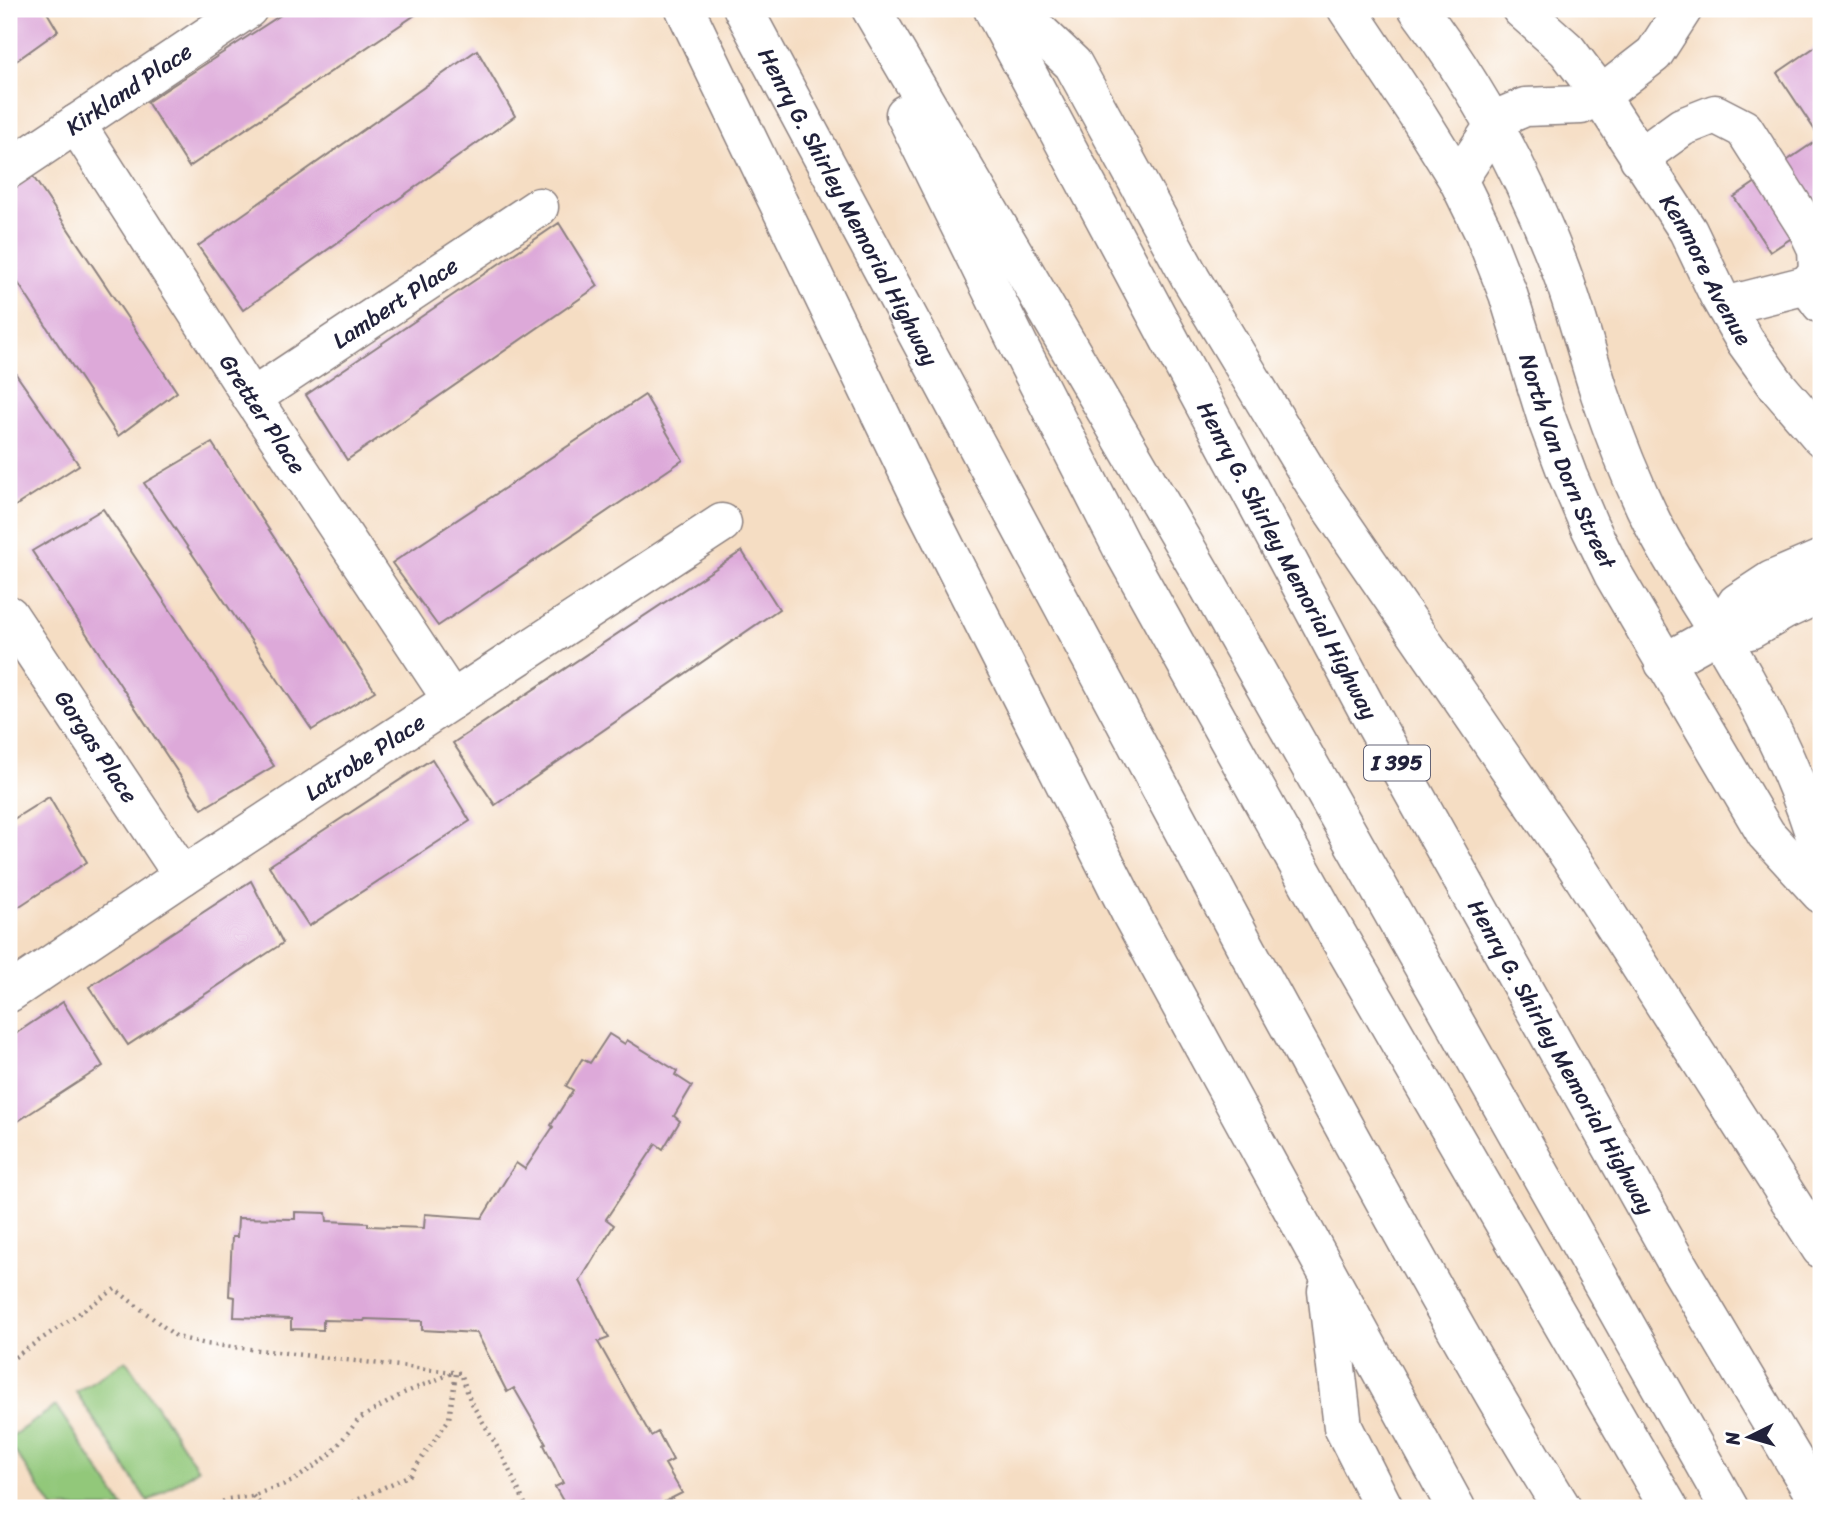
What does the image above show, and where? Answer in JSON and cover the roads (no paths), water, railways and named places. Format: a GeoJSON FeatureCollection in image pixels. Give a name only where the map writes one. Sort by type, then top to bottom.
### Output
{"type":"FeatureCollection","features":[{"type":"Feature","properties":{"kind":"main road","name":"Kirkland Place"},"geometry":{"type":"LineString","coordinates":[[9,169],[248,9]]}},
{"type":"Feature","properties":{"kind":"main road"},"geometry":{"type":"LineString","coordinates":[[685,9],[924,505],[1132,916],[1456,1508]]}},
{"type":"Feature","properties":{"kind":"main road","name":"Henry G. Shirley Memorial Highway"},"geometry":{"type":"LineString","coordinates":[[743,9],[1126,726],[1394,1218],[1524,1447],[1562,1508]]}},
{"type":"Feature","properties":{"kind":"main road"},"geometry":{"type":"LineString","coordinates":[[854,9],[1020,348],[1123,550],[1330,922],[1669,1508]]}},
{"type":"Feature","properties":{"kind":"main road"},"geometry":{"type":"LineString","coordinates":[[871,9],[1209,587],[1723,1498]]}},
{"type":"Feature","properties":{"kind":"main road","name":"Henry G. Shirley Memorial Highway"},"geometry":{"type":"LineString","coordinates":[[993,9],[1382,736],[1679,1267],[1821,1506]]}},
{"type":"Feature","properties":{"kind":"main road"},"geometry":{"type":"LineString","coordinates":[[1015,9],[1073,64],[1191,279],[1317,488],[1573,860],[1821,1249]]}},
{"type":"Feature","properties":{"kind":"main road","name":"North Van Dorn Street"},"geometry":{"type":"LineString","coordinates":[[1347,9],[1458,180],[1484,233],[1508,294],[1547,420],[1588,525],[1613,574],[1766,834],[1821,894]]}},
{"type":"Feature","properties":{"kind":"main road"},"geometry":{"type":"LineString","coordinates":[[1418,9],[1468,80],[1533,201],[1559,265],[1625,460],[1653,523],[1776,737],[1809,812],[1821,856]]}},
{"type":"Feature","properties":{"kind":"main road","name":"Kenmore Avenue"},"geometry":{"type":"LineString","coordinates":[[1521,9],[1567,50],[1600,96],[1688,230],[1745,341],[1778,387],[1821,437]]}},
{"type":"Feature","properties":{"kind":"main road"},"geometry":{"type":"LineString","coordinates":[[1458,180],[1499,118],[1525,107],[1581,105],[1600,96],[1654,54],[1683,9]]}},
{"type":"Feature","properties":{"kind":"main road"},"geometry":{"type":"LineString","coordinates":[[1639,158],[1682,127],[1715,114],[1744,128],[1807,228],[1817,250],[1818,272],[1814,295],[1726,306]]}},
{"type":"Feature","properties":{"kind":"main road","name":"Gretter Place"},"geometry":{"type":"LineString","coordinates":[[76,124],[252,398],[452,701]]}},
{"type":"Feature","properties":{"kind":"main road","name":"Lambert Place"},"geometry":{"type":"LineString","coordinates":[[252,398],[539,207]]}},
{"type":"Feature","properties":{"kind":"main road","name":"Latrobe Place"},"geometry":{"type":"LineString","coordinates":[[9,993],[722,523]]}},
{"type":"Feature","properties":{"kind":"main road"},"geometry":{"type":"LineString","coordinates":[[1718,633],[1737,603],[1772,580],[1821,559]]}},
{"type":"Feature","properties":{"kind":"main road"},"geometry":{"type":"LineString","coordinates":[[1664,663],[1718,633],[1750,630],[1821,593]]}},
{"type":"Feature","properties":{"kind":"main road","name":"Gorgas Place"},"geometry":{"type":"LineString","coordinates":[[9,615],[183,876]]}},
{"type":"Feature","properties":{"kind":"main road"},"geometry":{"type":"LineString","coordinates":[[1767,1165],[1821,1231]]}},
{"type":"Feature","properties":{"kind":"main road"},"geometry":{"type":"LineString","coordinates":[[1325,1272],[1343,1427],[1384,1508]]}},
{"type":"Feature","properties":{"kind":"main road"},"geometry":{"type":"LineString","coordinates":[[1325,1272],[1434,1508]]}}]}
